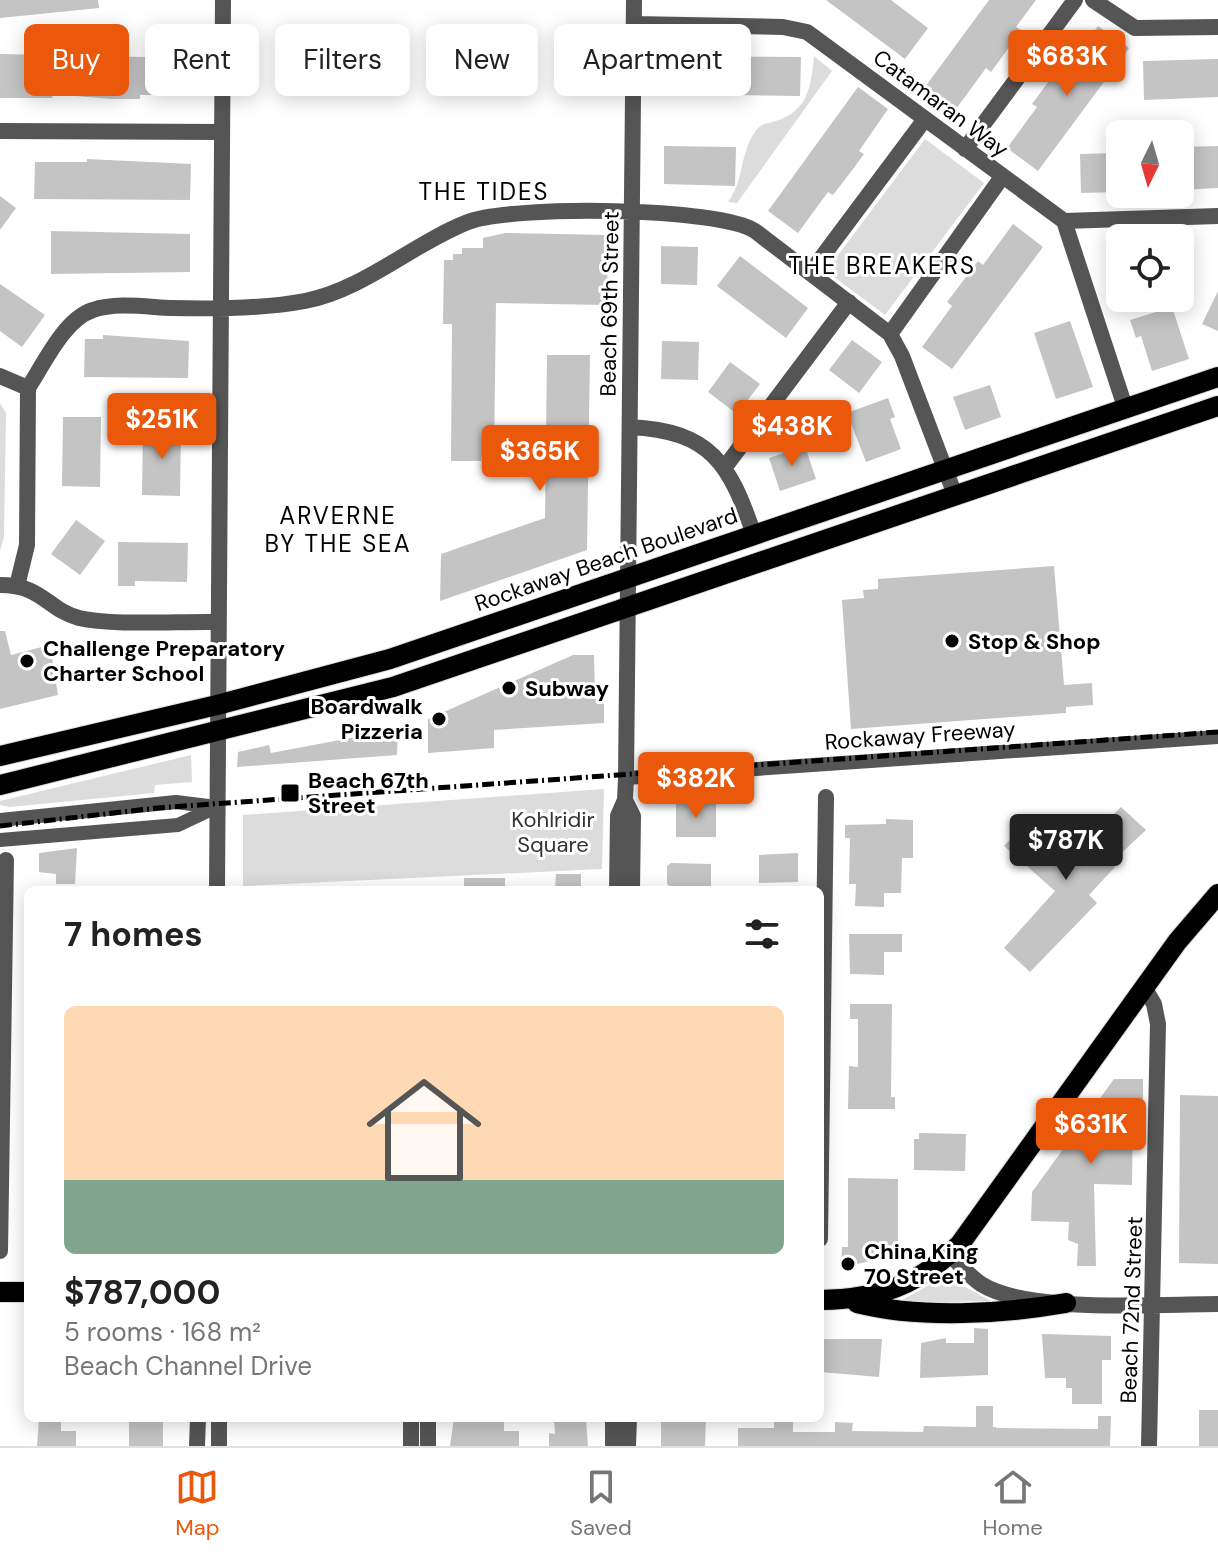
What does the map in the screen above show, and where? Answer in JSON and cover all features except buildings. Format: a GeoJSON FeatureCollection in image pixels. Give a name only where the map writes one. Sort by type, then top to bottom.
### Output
{"type":"FeatureCollection","features":[{"type":"Feature","properties":{"kind":"main road","name":"Rockaway Beach Boulevard"},"geometry":{"type":"LineString","coordinates":[[0,756],[217,705],[416,650],[1218,377]]}},
{"type":"Feature","properties":{"kind":"main road"},"geometry":{"type":"LineString","coordinates":[[0,785],[345,701],[1218,406]]}},
{"type":"Feature","properties":{"kind":"main road"},"geometry":{"type":"LineString","coordinates":[[416,650],[423,676]]}},
{"type":"Feature","properties":{"kind":"main road"},"geometry":{"type":"LineString","coordinates":[[824,1300],[870,1297],[902,1287],[950,1254],[978,1220],[1192,922],[1218,894]]}},
{"type":"Feature","properties":{"kind":"main road"},"geometry":{"type":"LineString","coordinates":[[0,1292],[24,1292]]}},
{"type":"Feature","properties":{"kind":"main road"},"geometry":{"type":"LineString","coordinates":[[845,1300],[885,1310],[1018,1311],[1066,1303]]}},
{"type":"Feature","properties":{"kind":"street"},"geometry":{"type":"LineString","coordinates":[[217,886],[223,0]]}},
{"type":"Feature","properties":{"kind":"street","name":"Beach 69th Street"},"geometry":{"type":"LineString","coordinates":[[634,0],[634,24]]}},
{"type":"Feature","properties":{"kind":"street"},"geometry":{"type":"LineString","coordinates":[[965,149],[1075,0]]}},
{"type":"Feature","properties":{"kind":"street"},"geometry":{"type":"LineString","coordinates":[[1093,0],[1135,28],[1218,27]]}},
{"type":"Feature","properties":{"kind":"street","name":"Catamaran Way"},"geometry":{"type":"LineString","coordinates":[[751,28],[802,30],[1064,221]]}},
{"type":"Feature","properties":{"kind":"street","name":"Beach 69th Street"},"geometry":{"type":"LineString","coordinates":[[617,886],[618,816],[625,800],[626,778],[633,96]]}},
{"type":"Feature","properties":{"kind":"street"},"geometry":{"type":"LineString","coordinates":[[810,273],[925,119]]}},
{"type":"Feature","properties":{"kind":"street"},"geometry":{"type":"LineString","coordinates":[[0,131],[222,132]]}},
{"type":"Feature","properties":{"kind":"street"},"geometry":{"type":"LineString","coordinates":[[890,334],[1002,177]]}},
{"type":"Feature","properties":{"kind":"street"},"geometry":{"type":"LineString","coordinates":[[218,622],[85,619],[64,611],[38,592],[9,585],[27,545],[28,388],[70,326],[92,310],[290,303],[330,294],[465,223],[492,215],[540,211],[738,222],[890,334],[902,356],[955,495]]}},
{"type":"Feature","properties":{"kind":"street"},"geometry":{"type":"LineString","coordinates":[[1126,410],[1064,221],[1218,216]]}},
{"type":"Feature","properties":{"kind":"street"},"geometry":{"type":"LineString","coordinates":[[725,467],[849,302]]}},
{"type":"Feature","properties":{"kind":"street"},"geometry":{"type":"LineString","coordinates":[[0,376],[28,388]]}},
{"type":"Feature","properties":{"kind":"street"},"geometry":{"type":"LineString","coordinates":[[630,427],[661,429],[709,452],[725,467],[738,486],[754,535]]}},
{"type":"Feature","properties":{"kind":"street","name":"Rockaway Freeway"},"geometry":{"type":"LineString","coordinates":[[626,778],[1218,737]]}},
{"type":"Feature","properties":{"kind":"street"},"geometry":{"type":"LineString","coordinates":[[824,944],[826,797]]}},
{"type":"Feature","properties":{"kind":"street","name":"Beach 69th Street"},"geometry":{"type":"LineString","coordinates":[[625,800],[633,816],[632,886]]}},
{"type":"Feature","properties":{"kind":"street"},"geometry":{"type":"LineString","coordinates":[[0,820],[176,802],[216,807]]}},
{"type":"Feature","properties":{"kind":"street"},"geometry":{"type":"LineString","coordinates":[[0,840],[178,825],[216,807]]}},
{"type":"Feature","properties":{"kind":"street"},"geometry":{"type":"LineString","coordinates":[[0,1251],[6,860]]}},
{"type":"Feature","properties":{"kind":"street","name":"Beach 72nd Street"},"geometry":{"type":"LineString","coordinates":[[1144,987],[1154,1004],[1158,1024],[1149,1446]]}},
{"type":"Feature","properties":{"kind":"street"},"geometry":{"type":"LineString","coordinates":[[950,1254],[975,1279],[991,1289],[1021,1298],[1066,1303],[1218,1304]]}},
{"type":"Feature","properties":{"kind":"street"},"geometry":{"type":"LineString","coordinates":[[197,1446],[198,1422]]}},
{"type":"Feature","properties":{"kind":"street"},"geometry":{"type":"LineString","coordinates":[[219,1422],[219,1446]]}},
{"type":"Feature","properties":{"kind":"street"},"geometry":{"type":"LineString","coordinates":[[411,1422],[411,1446]]}},
{"type":"Feature","properties":{"kind":"street"},"geometry":{"type":"LineString","coordinates":[[428,1422],[428,1446]]}},
{"type":"Feature","properties":{"kind":"street"},"geometry":{"type":"LineString","coordinates":[[613,1422],[613,1446]]}},
{"type":"Feature","properties":{"kind":"street"},"geometry":{"type":"LineString","coordinates":[[628,1446],[629,1422]]}},
{"type":"Feature","properties":{"kind":"green space"},"geometry":{"type":"Polygon","coordinates":[[[814,56],[832,71],[737,203],[728,202],[755,132],[762,125],[787,117],[806,96],[814,56]]]}},
{"type":"Feature","properties":{"kind":"green space"},"geometry":{"type":"Polygon","coordinates":[[[925,139],[984,183],[885,315],[826,271],[925,139]]]}},
{"type":"Feature","properties":{"kind":"green space"},"geometry":{"type":"Polygon","coordinates":[[[0,403],[6,413],[4,537],[0,551],[0,403]]]}},
{"type":"Feature","properties":{"kind":"green space"},"geometry":{"type":"Polygon","coordinates":[[[191,755],[192,782],[155,785],[154,793],[10,807],[0,805],[0,801],[191,755]]]}},
{"type":"Feature","properties":{"kind":"green space","name":"Kohlridir Square"},"geometry":{"type":"Polygon","coordinates":[[[604,789],[602,869],[243,886],[243,815],[604,789]]]}},
{"type":"Feature","properties":{"kind":"green space"},"geometry":{"type":"Polygon","coordinates":[[[945,1276],[991,1301],[897,1303],[945,1276]]]}},
{"type":"Feature","properties":{"kind":"railway"},"geometry":{"type":"LineString","coordinates":[[0,826],[157,808],[1218,732]]}},
{"type":"Feature","properties":{"kind":"place","name":"Stop & Shop"},"geometry":{"type":"Point","coordinates":[952,641]}},
{"type":"Feature","properties":{"kind":"place","name":"Challenge Preparatory Charter School"},"geometry":{"type":"Point","coordinates":[27,661]}},
{"type":"Feature","properties":{"kind":"place","name":"Subway"},"geometry":{"type":"Point","coordinates":[509,688]}},
{"type":"Feature","properties":{"kind":"place","name":"Boardwalk Pizzeria"},"geometry":{"type":"Point","coordinates":[439,719]}},
{"type":"Feature","properties":{"kind":"place","name":"Beach 67th Street"},"geometry":{"type":"Point","coordinates":[290,793]}},
{"type":"Feature","properties":{"kind":"place","name":"China King 70 Street"},"geometry":{"type":"Point","coordinates":[848,1264]}},
{"type":"Feature","properties":{"kind":"district","name":"THE TIDES"},"geometry":{"type":"Point","coordinates":[484,192]}},
{"type":"Feature","properties":{"kind":"district","name":"THE BREAKERS"},"geometry":{"type":"Point","coordinates":[882,266]}},
{"type":"Feature","properties":{"kind":"district","name":"ARVERNE BY THE SEA"},"geometry":{"type":"Point","coordinates":[338,530]}}]}
